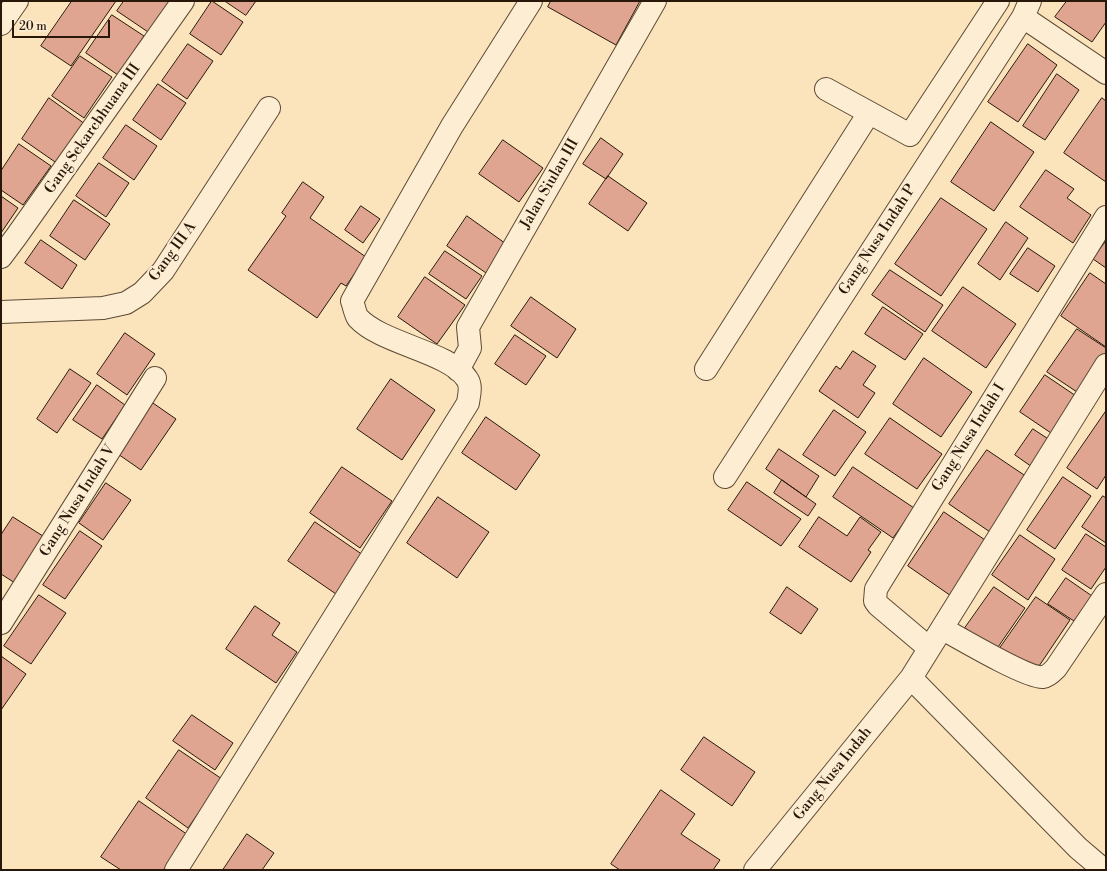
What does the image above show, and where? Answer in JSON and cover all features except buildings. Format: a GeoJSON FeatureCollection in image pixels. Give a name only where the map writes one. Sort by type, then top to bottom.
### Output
{"type":"FeatureCollection","features":[{"type":"Feature","properties":{"kind":"street"},"geometry":{"type":"LineString","coordinates":[[1,24],[17,1]]}},
{"type":"Feature","properties":{"kind":"street","name":"Gang Sekarcbhuana III"},"geometry":{"type":"LineString","coordinates":[[1,257],[183,1]]}},
{"type":"Feature","properties":{"kind":"street"},"geometry":{"type":"LineString","coordinates":[[176,870],[468,403],[470,390],[468,379],[458,370],[440,360],[372,329],[357,317],[352,301],[452,126],[532,1]]}},
{"type":"Feature","properties":{"kind":"street","name":"Jalan Siulan III"},"geometry":{"type":"LineString","coordinates":[[458,370],[470,348],[468,327],[655,1]]}},
{"type":"Feature","properties":{"kind":"street"},"geometry":{"type":"LineString","coordinates":[[826,89],[910,135],[998,1]]}},
{"type":"Feature","properties":{"kind":"street"},"geometry":{"type":"LineString","coordinates":[[1026,9],[1106,73]]}},
{"type":"Feature","properties":{"kind":"street","name":"Gang Nusa Indah P"},"geometry":{"type":"LineString","coordinates":[[725,477],[1026,9]]}},
{"type":"Feature","properties":{"kind":"street","name":"Gang III A"},"geometry":{"type":"LineString","coordinates":[[1,312],[103,308],[126,304],[142,292],[163,271],[269,108]]}},
{"type":"Feature","properties":{"kind":"street"},"geometry":{"type":"LineString","coordinates":[[706,369],[869,113]]}},
{"type":"Feature","properties":{"kind":"street","name":"Gang Nusa Indah I"},"geometry":{"type":"LineString","coordinates":[[929,648],[878,605],[876,601],[876,589],[1106,217]]}},
{"type":"Feature","properties":{"kind":"street","name":"Gang Nusa Indah"},"geometry":{"type":"LineString","coordinates":[[755,870],[911,678],[929,648],[943,629],[1106,365]]}},
{"type":"Feature","properties":{"kind":"street","name":"Gang Nusa Indah V"},"geometry":{"type":"LineString","coordinates":[[1,623],[155,378]]}},
{"type":"Feature","properties":{"kind":"street"},"geometry":{"type":"LineString","coordinates":[[943,629],[1011,665],[1042,677],[1048,676],[1056,668],[1106,594]]}},
{"type":"Feature","properties":{"kind":"street"},"geometry":{"type":"LineString","coordinates":[[911,678],[1078,848],[1104,870]]}}]}
